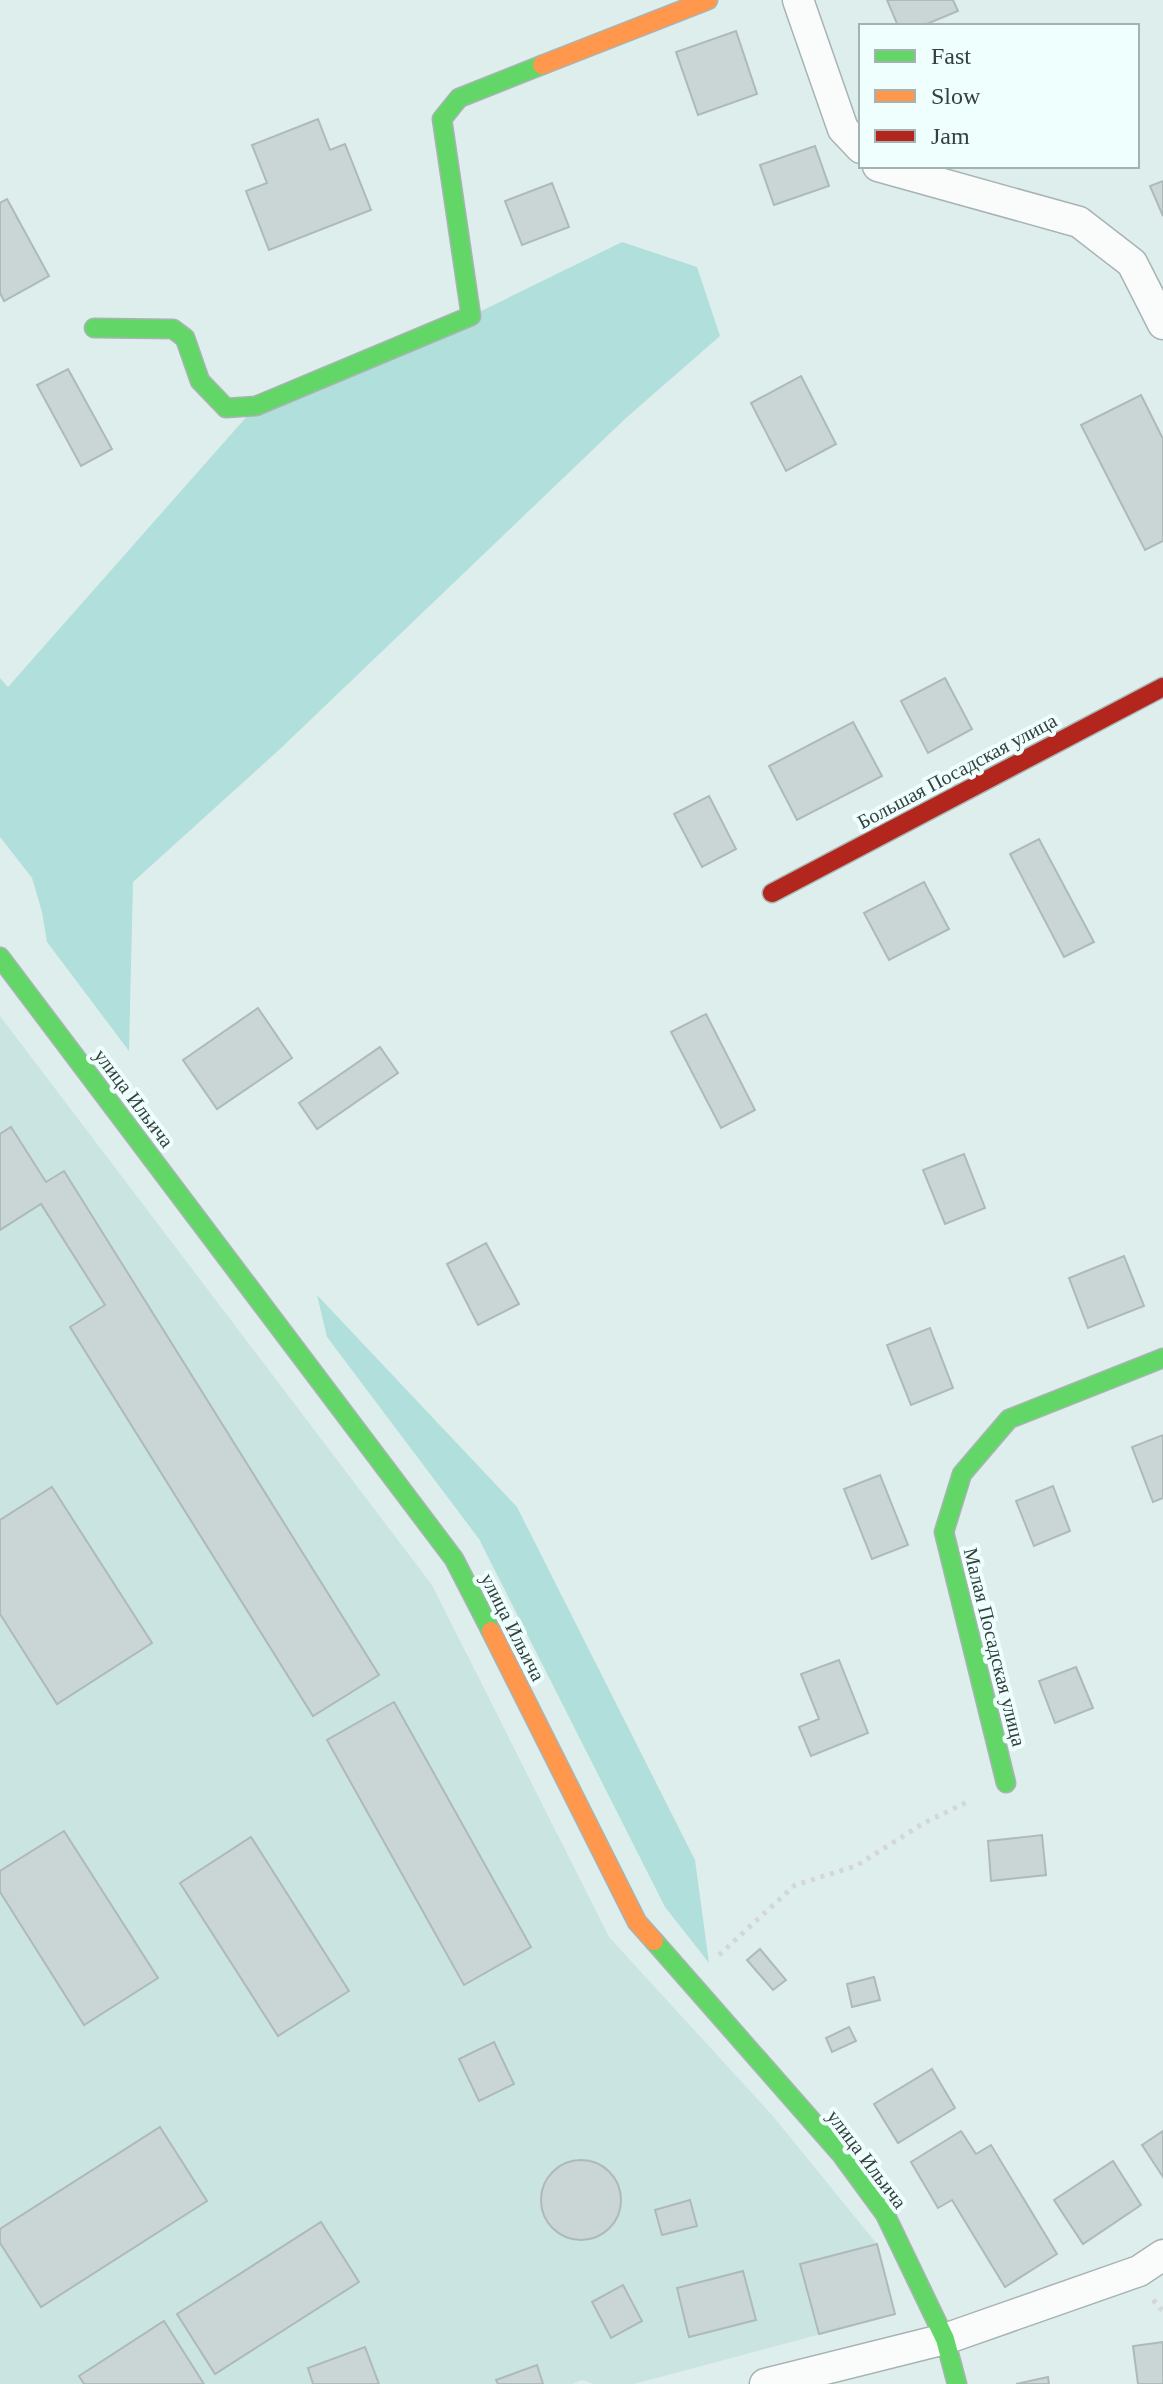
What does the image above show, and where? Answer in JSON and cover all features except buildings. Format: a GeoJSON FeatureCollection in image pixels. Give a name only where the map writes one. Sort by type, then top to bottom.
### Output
{"type":"FeatureCollection","features":[{"type":"Feature","properties":{"kind":"street"},"geometry":{"type":"LineString","coordinates":[[94,328],[173,329],[185,338],[200,381],[226,408],[256,406],[471,316],[442,119],[459,98],[708,0]]}},
{"type":"Feature","properties":{"kind":"street"},"geometry":{"type":"LineString","coordinates":[[798,0],[843,129],[859,146]]}},
{"type":"Feature","properties":{"kind":"street"},"geometry":{"type":"LineString","coordinates":[[885,168],[1079,222],[1132,263],[1163,324]]}},
{"type":"Feature","properties":{"kind":"street","name":"Большая Посадская улица"},"geometry":{"type":"LineString","coordinates":[[772,893],[1163,687]]}},
{"type":"Feature","properties":{"kind":"street","name":"улица Ильича"},"geometry":{"type":"LineString","coordinates":[[0,957],[454,1559],[637,1922],[841,2154],[885,2214],[945,2339],[957,2384]]}},
{"type":"Feature","properties":{"kind":"street","name":"Малая Посадская улица"},"geometry":{"type":"LineString","coordinates":[[1006,1783],[944,1532],[962,1474],[1009,1419],[1163,1358]]}},
{"type":"Feature","properties":{"kind":"street"},"geometry":{"type":"LineString","coordinates":[[765,2384],[945,2339],[1139,2271],[1163,2255]]}},
{"type":"Feature","properties":{"kind":"path"},"geometry":{"type":"LineString","coordinates":[[686,1979],[709,1963],[795,1885],[856,1866],[924,1823],[1006,1783]]}},
{"type":"Feature","properties":{"kind":"shaded area"},"geometry":{"type":"Polygon","coordinates":[[[622,242],[697,267],[720,336],[626,418],[280,749],[133,882],[129,1051],[47,942],[32,878],[0,837],[0,678],[8,687],[256,406],[471,316],[622,242]]]}},
{"type":"Feature","properties":{"kind":"shaded area"},"geometry":{"type":"Polygon","coordinates":[[[0,1016],[432,1585],[609,1937],[772,2115],[877,2244],[895,2314],[634,2384],[593,2384],[582,2380],[573,2384],[0,2384],[0,1016]]]}},
{"type":"Feature","properties":{"kind":"shaded area"},"geometry":{"type":"Polygon","coordinates":[[[317,1295],[517,1507],[695,1860],[709,1963],[665,1907],[479,1539],[327,1337],[317,1295]]]}},
{"type":"Feature","properties":{"kind":"traffic: fast"},"geometry":{"type":"LineString","coordinates":[[94,328],[173,329],[185,338],[200,381],[226,408],[256,406],[471,316],[442,119],[459,98],[542,65]]}},
{"type":"Feature","properties":{"kind":"traffic: fast"},"geometry":{"type":"LineString","coordinates":[[0,957],[454,1559],[491,1631]]}},
{"type":"Feature","properties":{"kind":"traffic: fast"},"geometry":{"type":"LineString","coordinates":[[1006,1783],[944,1532],[962,1474],[1009,1419],[1163,1358]]}},
{"type":"Feature","properties":{"kind":"traffic: fast"},"geometry":{"type":"LineString","coordinates":[[654,1941],[841,2154],[885,2214],[945,2339],[957,2384]]}},
{"type":"Feature","properties":{"kind":"traffic: slow"},"geometry":{"type":"LineString","coordinates":[[542,65],[708,0]]}},
{"type":"Feature","properties":{"kind":"traffic: slow"},"geometry":{"type":"LineString","coordinates":[[491,1631],[637,1922],[654,1941]]}},
{"type":"Feature","properties":{"kind":"traffic: jam"},"geometry":{"type":"LineString","coordinates":[[772,893],[1163,687]]}}]}
